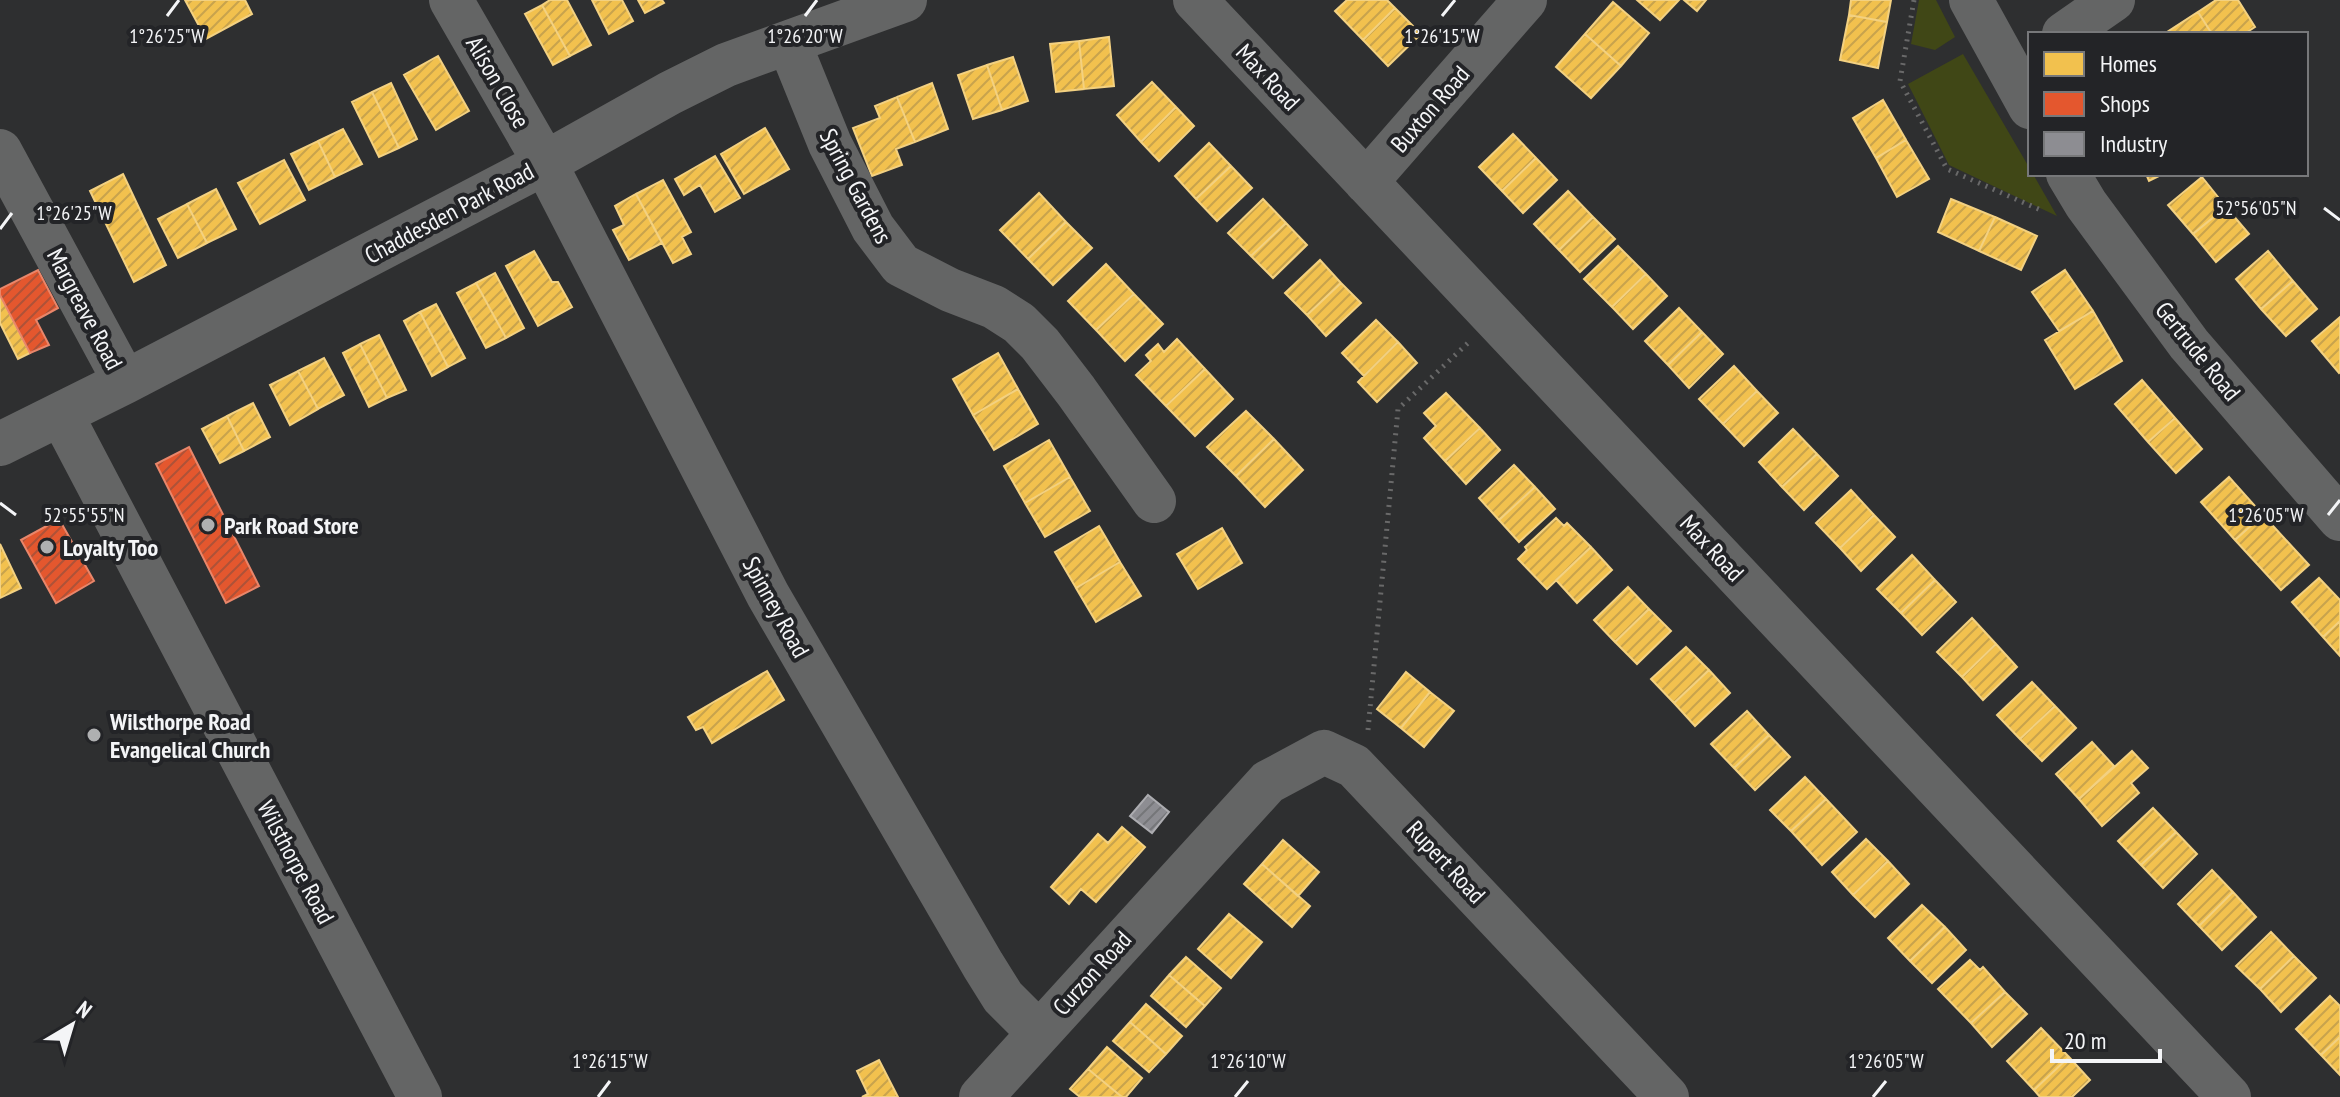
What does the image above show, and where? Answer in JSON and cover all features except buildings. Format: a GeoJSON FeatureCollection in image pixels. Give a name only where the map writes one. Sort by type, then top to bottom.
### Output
{"type":"FeatureCollection","features":[{"type":"Feature","properties":{"kind":"street","name":"Alison Close"},"geometry":{"type":"LineString","coordinates":[[451,0],[545,163]]}},
{"type":"Feature","properties":{"kind":"street","name":"Chaddesden Park Road"},"geometry":{"type":"LineString","coordinates":[[0,444],[545,163],[726,65],[905,0]]}},
{"type":"Feature","properties":{"kind":"street","name":"Max Road"},"geometry":{"type":"LineString","coordinates":[[1195,0],[2229,1097]]}},
{"type":"Feature","properties":{"kind":"street","name":"Buxton Road"},"geometry":{"type":"LineString","coordinates":[[1366,182],[1525,0]]}},
{"type":"Feature","properties":{"kind":"street"},"geometry":{"type":"LineString","coordinates":[[1971,0],[2023,79]]}},
{"type":"Feature","properties":{"kind":"street"},"geometry":{"type":"LineString","coordinates":[[2067,32],[2113,0]]}},
{"type":"Feature","properties":{"kind":"street","name":"Spring Gardens"},"geometry":{"type":"LineString","coordinates":[[789,43],[830,144],[873,228],[901,265],[950,290],[994,307],[1019,323],[1040,344],[1076,391],[1154,501]]}},
{"type":"Feature","properties":{"kind":"street","name":"Margreave Road"},"geometry":{"type":"LineString","coordinates":[[0,151],[125,382]]}},
{"type":"Feature","properties":{"kind":"street","name":"Spinney Road"},"geometry":{"type":"LineString","coordinates":[[545,163],[768,595],[983,965],[1003,997],[1038,1032]]}},
{"type":"Feature","properties":{"kind":"street","name":"Gertrude Road"},"geometry":{"type":"LineString","coordinates":[[2069,176],[2086,204],[2189,344],[2340,519]]}},
{"type":"Feature","properties":{"kind":"street","name":"Wilsthorpe Road"},"geometry":{"type":"LineString","coordinates":[[61,414],[420,1097]]}},
{"type":"Feature","properties":{"kind":"street","name":"Curzon Road"},"geometry":{"type":"LineString","coordinates":[[981,1097],[1268,782],[1324,752],[1354,766]]}},
{"type":"Feature","properties":{"kind":"street","name":"Rupert Road"},"geometry":{"type":"LineString","coordinates":[[1354,766],[1667,1097]]}},
{"type":"Feature","properties":{"kind":"path"},"geometry":{"type":"LineString","coordinates":[[1914,0],[1900,81],[1947,169],[2044,212]]}},
{"type":"Feature","properties":{"kind":"path"},"geometry":{"type":"LineString","coordinates":[[1354,766],[1367,739],[1398,409],[1495,318]]}},
{"type":"Feature","properties":{"kind":"green space"},"geometry":{"type":"Polygon","coordinates":[[[1919,0],[1936,0],[1955,37],[1935,50],[1911,44],[1919,0]]]}},
{"type":"Feature","properties":{"kind":"green space"},"geometry":{"type":"Polygon","coordinates":[[[1963,54],[2028,166],[2028,176],[2034,176],[2057,216],[1949,165],[1908,84],[1963,54]]]}},
{"type":"Feature","properties":{"kind":"place","name":"Park Road Store"},"geometry":{"type":"Point","coordinates":[208,525]}},
{"type":"Feature","properties":{"kind":"place","name":"Loyalty Too"},"geometry":{"type":"Point","coordinates":[47,547]}},
{"type":"Feature","properties":{"kind":"place","name":"Wilsthorpe Road Evangelical Church"},"geometry":{"type":"Point","coordinates":[94,735]}}]}
